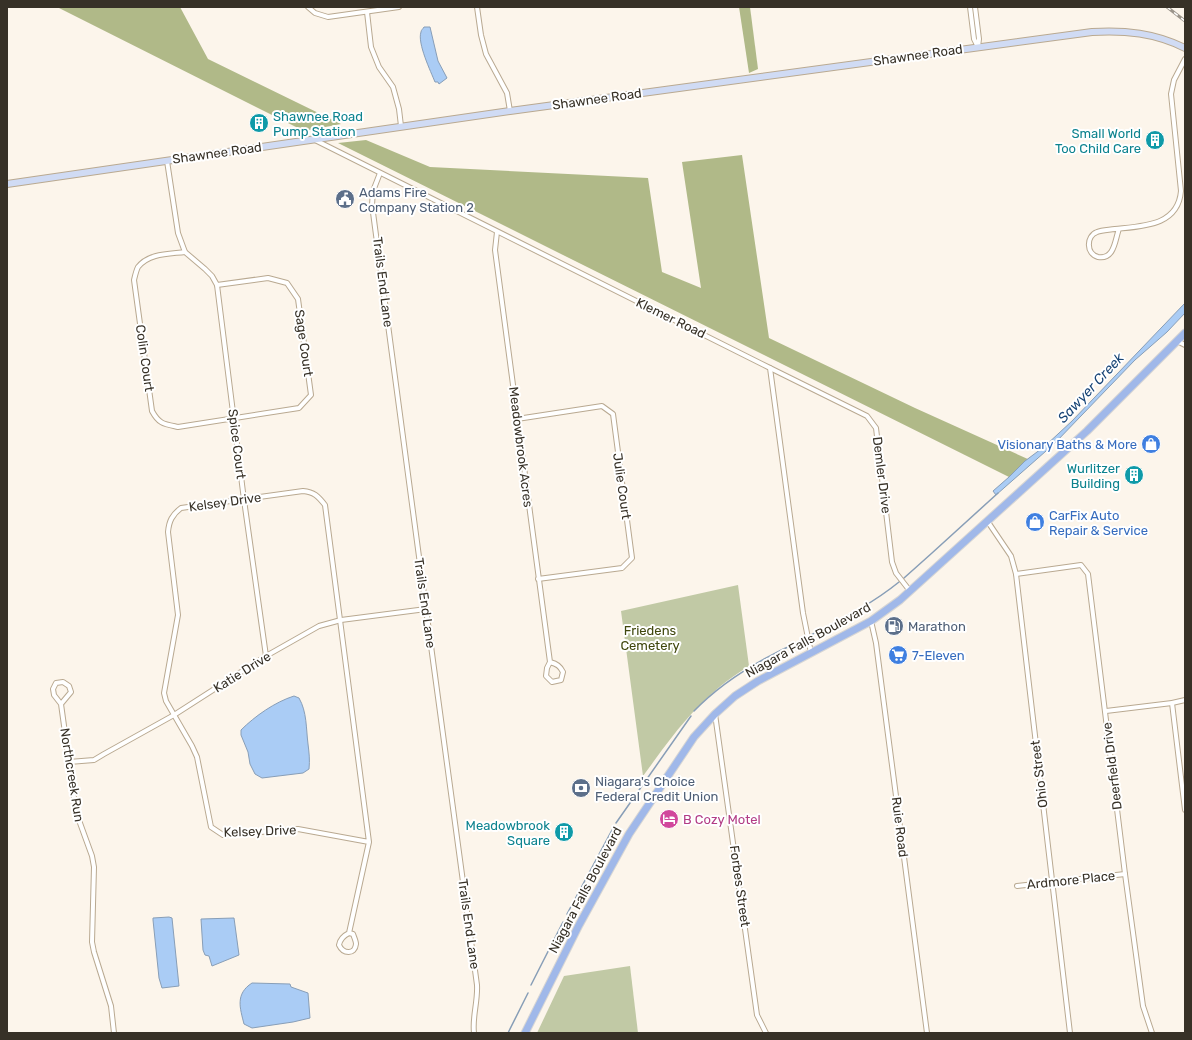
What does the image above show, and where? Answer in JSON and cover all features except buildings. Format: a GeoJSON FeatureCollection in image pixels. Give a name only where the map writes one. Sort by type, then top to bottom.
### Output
{"type":"FeatureCollection","features":[{"type":"Feature","properties":{"kind":"main road","name":"Shawnee Road"},"geometry":{"type":"LineString","coordinates":[[7,184],[401,126],[978,47],[1110,31],[1149,35],[1185,48]]}},
{"type":"Feature","properties":{"kind":"main road","name":"Niagara Falls Boulevard"},"geometry":{"type":"LineString","coordinates":[[525,1033],[579,925],[629,834],[694,737],[715,714],[735,696],[758,681],[871,621],[910,592],[1087,431],[1185,333]]}},
{"type":"Feature","properties":{"kind":"street"},"geometry":{"type":"LineString","coordinates":[[308,7],[315,13],[328,17],[399,7]]}},
{"type":"Feature","properties":{"kind":"street"},"geometry":{"type":"LineString","coordinates":[[477,7],[481,35],[486,54],[507,93],[510,111]]}},
{"type":"Feature","properties":{"kind":"street"},"geometry":{"type":"LineString","coordinates":[[970,7],[974,39],[978,47]]}},
{"type":"Feature","properties":{"kind":"street"},"geometry":{"type":"LineString","coordinates":[[975,7],[979,39],[978,47]]}},
{"type":"Feature","properties":{"kind":"street"},"geometry":{"type":"LineString","coordinates":[[367,12],[371,48],[378,67],[393,87],[399,109],[401,126]]}},
{"type":"Feature","properties":{"kind":"street"},"geometry":{"type":"LineString","coordinates":[[1119,228],[1114,248],[1110,254],[1104,257],[1097,257],[1092,253],[1088,247],[1089,239],[1096,232],[1119,228],[1155,223],[1163,220],[1173,212],[1179,202],[1181,191],[1171,94],[1174,80],[1185,59]]}},
{"type":"Feature","properties":{"kind":"street","name":"Klemer Road"},"geometry":{"type":"LineString","coordinates":[[314,139],[770,368]]}},
{"type":"Feature","properties":{"kind":"street"},"geometry":{"type":"LineString","coordinates":[[167,161],[178,233],[185,252],[212,276],[217,285]]}},
{"type":"Feature","properties":{"kind":"street","name":"Trails End Lane"},"geometry":{"type":"LineString","coordinates":[[380,173],[374,191],[372,205],[477,985],[477,999],[473,1020],[474,1033]]}},
{"type":"Feature","properties":{"kind":"street","name":"Meadowbrook Acres"},"geometry":{"type":"LineString","coordinates":[[497,232],[495,250],[550,662],[547,668],[546,676],[548,680],[552,682],[561,680],[563,672],[561,667],[550,662]]}},
{"type":"Feature","properties":{"kind":"street","name":"Colin Court"},"geometry":{"type":"LineString","coordinates":[[185,252],[154,256],[146,260],[137,268],[134,280],[152,411],[157,420],[165,425],[178,427],[234,418]]}},
{"type":"Feature","properties":{"kind":"street","name":"Sage Court"},"geometry":{"type":"LineString","coordinates":[[217,285],[268,278],[287,283],[298,299],[311,395],[299,408],[234,418]]}},
{"type":"Feature","properties":{"kind":"street","name":"Spice Court"},"geometry":{"type":"LineString","coordinates":[[217,285],[244,500],[266,656]]}},
{"type":"Feature","properties":{"kind":"street"},"geometry":{"type":"LineString","coordinates":[[1177,341],[1185,345]]}},
{"type":"Feature","properties":{"kind":"street"},"geometry":{"type":"LineString","coordinates":[[770,368],[802,605],[811,654]]}},
{"type":"Feature","properties":{"kind":"street","name":"Demler Drive"},"geometry":{"type":"LineString","coordinates":[[770,368],[867,416],[876,428],[892,562],[896,573],[910,592]]}},
{"type":"Feature","properties":{"kind":"street","name":"Julie Court"},"geometry":{"type":"LineString","coordinates":[[517,419],[602,406],[613,414],[632,558],[622,568],[538,579]]}},
{"type":"Feature","properties":{"kind":"street","name":"Kelsey Drive"},"geometry":{"type":"LineString","coordinates":[[349,933],[353,934],[356,944],[350,952],[345,952],[341,950],[339,946],[342,937],[349,933],[369,842],[325,505],[319,497],[312,492],[303,491],[181,508],[174,514],[169,522],[168,532],[178,615],[164,694],[166,701],[197,757],[208,820],[211,827],[222,835],[298,829],[369,842]]}},
{"type":"Feature","properties":{"kind":"street","name":"Ohio Street"},"geometry":{"type":"LineString","coordinates":[[988,522],[1011,556],[1016,574],[1070,1033]]}},
{"type":"Feature","properties":{"kind":"street","name":"Deerfield Drive"},"geometry":{"type":"LineString","coordinates":[[1016,574],[1081,565],[1088,574],[1143,1006],[1152,1033]]}},
{"type":"Feature","properties":{"kind":"street","name":"Katie Drive"},"geometry":{"type":"LineString","coordinates":[[70,762],[94,760],[174,715],[266,656],[319,626],[341,620],[426,610]]}},
{"type":"Feature","properties":{"kind":"street","name":"Ruie Road"},"geometry":{"type":"LineString","coordinates":[[871,621],[876,643],[927,1033]]}},
{"type":"Feature","properties":{"kind":"street","name":"Northcreek Run"},"geometry":{"type":"LineString","coordinates":[[61,704],[71,692],[69,686],[64,682],[56,683],[53,689],[54,695],[61,704],[76,812],[92,856],[94,867],[92,942],[111,1006],[114,1033]]}},
{"type":"Feature","properties":{"kind":"street"},"geometry":{"type":"LineString","coordinates":[[1106,711],[1185,700]]}},
{"type":"Feature","properties":{"kind":"street"},"geometry":{"type":"LineString","coordinates":[[1172,703],[1185,810]]}},
{"type":"Feature","properties":{"kind":"street","name":"Forbes Street"},"geometry":{"type":"LineString","coordinates":[[715,714],[757,1015],[766,1033]]}},
{"type":"Feature","properties":{"kind":"street","name":"Ardmore Place"},"geometry":{"type":"LineString","coordinates":[[1017,886],[1125,874]]}},
{"type":"Feature","properties":{"kind":"green space"},"geometry":{"type":"Polygon","coordinates":[[[57,7],[180,7],[208,59],[341,124],[304,131],[57,7]]]}},
{"type":"Feature","properties":{"kind":"green space"},"geometry":{"type":"Polygon","coordinates":[[[739,7],[750,7],[758,69],[749,73],[739,7]]]}},
{"type":"Feature","properties":{"kind":"green space"},"geometry":{"type":"Polygon","coordinates":[[[366,140],[430,167],[648,178],[662,272],[701,288],[682,162],[742,155],[769,338],[915,408],[1030,460],[1009,477],[338,143],[366,140]]]}},
{"type":"Feature","properties":{"kind":"green space","name":"Friedens Cemetery"},"geometry":{"type":"Polygon","coordinates":[[[738,585],[749,666],[716,690],[690,715],[643,776],[621,611],[738,585]]]}},
{"type":"Feature","properties":{"kind":"green space"},"geometry":{"type":"Polygon","coordinates":[[[630,966],[638,1033],[537,1033],[564,976],[630,966]]]}},
{"type":"Feature","properties":{"kind":"water"},"geometry":{"type":"Polygon","coordinates":[[[424,27],[430,27],[438,61],[447,78],[439,84],[438,82],[435,82],[421,43],[421,31],[424,27]]]}},
{"type":"Feature","properties":{"kind":"water"},"geometry":{"type":"Polygon","coordinates":[[[1185,303],[1185,313],[1167,332],[1135,360],[1054,444],[996,495],[993,491],[1025,461],[1045,446],[1072,421],[1185,303]]]}},
{"type":"Feature","properties":{"kind":"water"},"geometry":{"type":"Polygon","coordinates":[[[294,696],[299,698],[305,714],[309,769],[303,773],[262,778],[255,774],[250,764],[248,752],[241,735],[241,730],[266,710],[294,696]]]}},
{"type":"Feature","properties":{"kind":"water"},"geometry":{"type":"Polygon","coordinates":[[[153,918],[172,918],[179,986],[162,988],[159,978],[153,918]]]}},
{"type":"Feature","properties":{"kind":"water"},"geometry":{"type":"Polygon","coordinates":[[[234,918],[239,955],[212,966],[209,956],[205,955],[203,950],[201,919],[234,918]]]}},
{"type":"Feature","properties":{"kind":"water"},"geometry":{"type":"Polygon","coordinates":[[[252,983],[290,984],[291,987],[308,993],[310,1018],[252,1028],[244,1024],[240,1002],[243,992],[252,983]]]}},
{"type":"Feature","properties":{"kind":"waterway","name":"Sawyer Creek"},"geometry":{"type":"LineString","coordinates":[[904,578],[998,493]]}},
{"type":"Feature","properties":{"kind":"waterway","name":"Sawyer Creek"},"geometry":{"type":"LineString","coordinates":[[811,635],[867,604],[899,582]]}},
{"type":"Feature","properties":{"kind":"waterway","name":"Sawyer Creek"},"geometry":{"type":"LineString","coordinates":[[694,711],[731,679],[759,662],[803,640]]}},
{"type":"Feature","properties":{"kind":"waterway","name":"Sawyer Creek"},"geometry":{"type":"LineString","coordinates":[[616,823],[691,716]]}},
{"type":"Feature","properties":{"kind":"waterway","name":"Sawyer Creek"},"geometry":{"type":"LineString","coordinates":[[567,914],[612,830]]}},
{"type":"Feature","properties":{"kind":"waterway","name":"Sawyer Creek"},"geometry":{"type":"LineString","coordinates":[[531,985],[563,922]]}},
{"type":"Feature","properties":{"kind":"waterway","name":"Sawyer Creek"},"geometry":{"type":"LineString","coordinates":[[508,1033],[528,993]]}},
{"type":"Feature","properties":{"kind":"railway"},"geometry":{"type":"LineString","coordinates":[[1167,7],[1185,21]]}},
{"type":"Feature","properties":{"kind":"place","name":"Shawnee Road Pump Station"},"geometry":{"type":"Point","coordinates":[259,123]}},
{"type":"Feature","properties":{"kind":"place","name":"Small World Too Child Care"},"geometry":{"type":"Point","coordinates":[1155,140]}},
{"type":"Feature","properties":{"kind":"place","name":"Adams Fire Company Station 2"},"geometry":{"type":"Point","coordinates":[345,199]}},
{"type":"Feature","properties":{"kind":"place","name":"Visionary Baths & More"},"geometry":{"type":"Point","coordinates":[1151,444]}},
{"type":"Feature","properties":{"kind":"place","name":"Wurlitzer Building"},"geometry":{"type":"Point","coordinates":[1134,475]}},
{"type":"Feature","properties":{"kind":"place","name":"CarFix Auto Repair & Service"},"geometry":{"type":"Point","coordinates":[1035,522]}},
{"type":"Feature","properties":{"kind":"place","name":"Marathon"},"geometry":{"type":"Point","coordinates":[894,626]}},
{"type":"Feature","properties":{"kind":"place","name":"7-Eleven"},"geometry":{"type":"Point","coordinates":[898,655]}},
{"type":"Feature","properties":{"kind":"place","name":"Niagara's Choice Federal Credit Union"},"geometry":{"type":"Point","coordinates":[581,788]}},
{"type":"Feature","properties":{"kind":"place","name":"B Cozy Motel"},"geometry":{"type":"Point","coordinates":[669,819]}},
{"type":"Feature","properties":{"kind":"place","name":"Meadowbrook Square"},"geometry":{"type":"Point","coordinates":[564,832]}}]}
